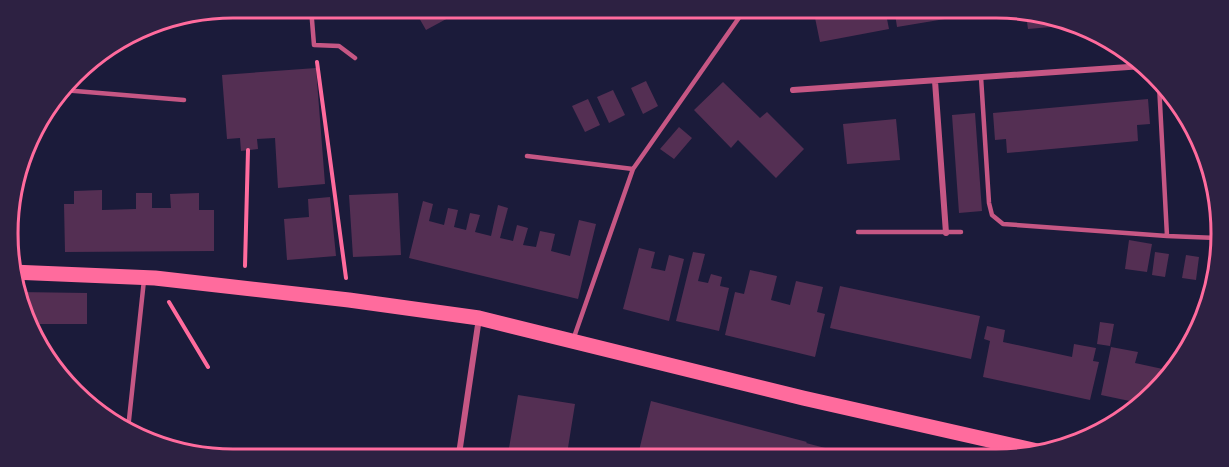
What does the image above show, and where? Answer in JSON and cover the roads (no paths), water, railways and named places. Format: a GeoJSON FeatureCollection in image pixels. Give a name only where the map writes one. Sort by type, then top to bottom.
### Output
{"type":"FeatureCollection","features":[{"type":"Feature","properties":{"kind":"main road"},"geometry":{"type":"LineString","coordinates":[[21,272],[150,278],[349,300],[479,318],[803,398],[1021,447]]}},
{"type":"Feature","properties":{"kind":"street"},"geometry":{"type":"LineString","coordinates":[[793,90],[1132,67]]}},
{"type":"Feature","properties":{"kind":"street"},"geometry":{"type":"LineString","coordinates":[[935,81],[946,232]]}},
{"type":"Feature","properties":{"kind":"street"},"geometry":{"type":"LineString","coordinates":[[460,449],[479,318]]}},
{"type":"Feature","properties":{"kind":"lane"},"geometry":{"type":"LineString","coordinates":[[311,18],[314,45],[339,46],[355,58]]}},
{"type":"Feature","properties":{"kind":"lane"},"geometry":{"type":"LineString","coordinates":[[573,341],[633,169],[739,18]]}},
{"type":"Feature","properties":{"kind":"lane"},"geometry":{"type":"LineString","coordinates":[[981,77],[989,203],[992,215],[1003,224],[1211,238]]}},
{"type":"Feature","properties":{"kind":"lane"},"geometry":{"type":"LineString","coordinates":[[71,91],[184,100]]}},
{"type":"Feature","properties":{"kind":"lane"},"geometry":{"type":"LineString","coordinates":[[1160,94],[1167,236]]}},
{"type":"Feature","properties":{"kind":"lane"},"geometry":{"type":"LineString","coordinates":[[527,156],[633,169]]}},
{"type":"Feature","properties":{"kind":"lane"},"geometry":{"type":"LineString","coordinates":[[858,232],[961,232]]}},
{"type":"Feature","properties":{"kind":"lane"},"geometry":{"type":"LineString","coordinates":[[129,422],[150,278]]}}]}
